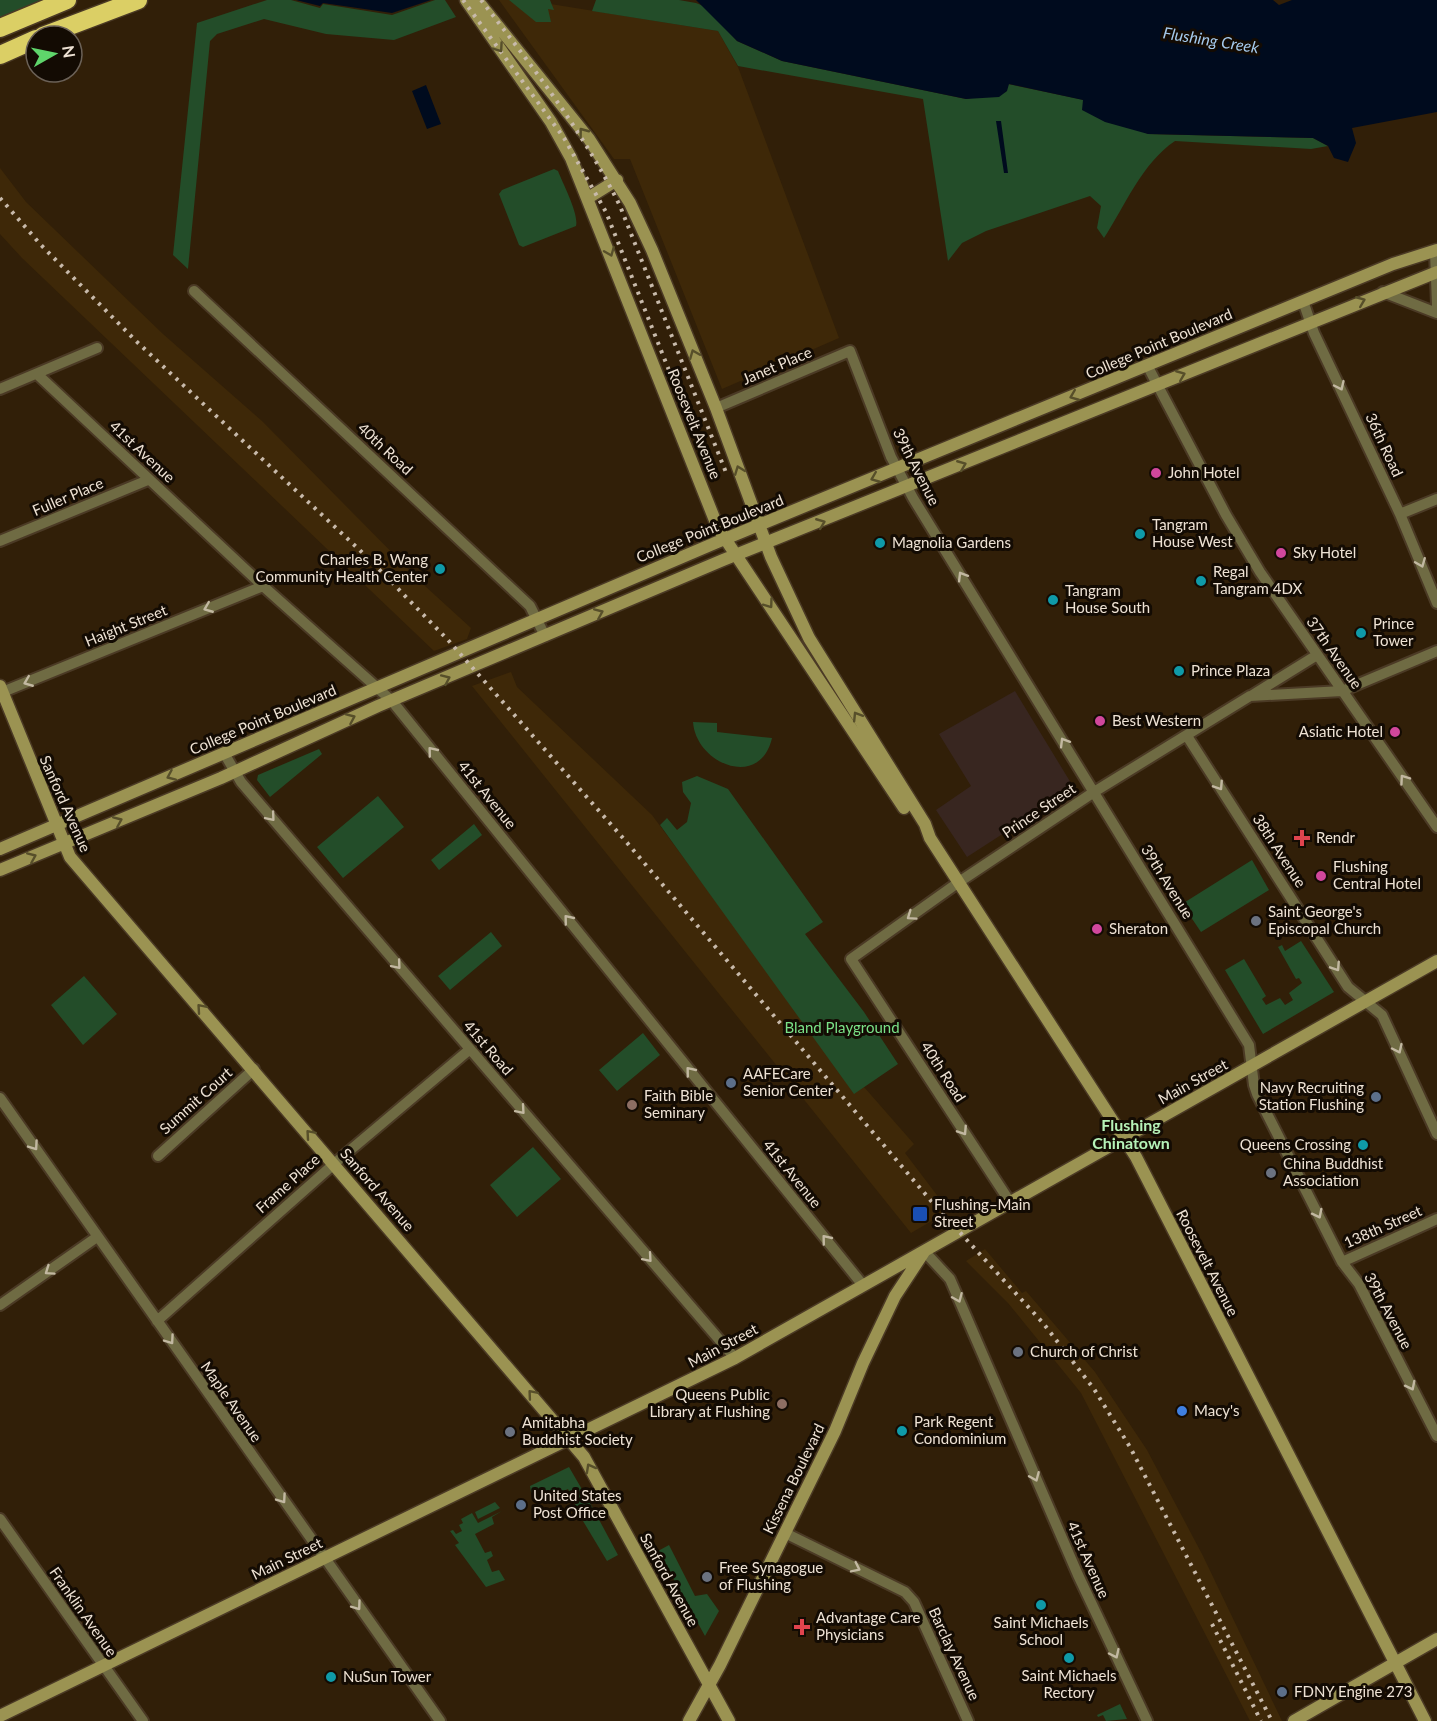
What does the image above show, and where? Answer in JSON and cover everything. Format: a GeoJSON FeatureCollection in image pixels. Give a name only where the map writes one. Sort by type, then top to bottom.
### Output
{"type":"FeatureCollection","features":[{"type":"Feature","properties":{"kind":"highway"},"geometry":{"type":"LineString","coordinates":[[0,28],[67,0]]}},
{"type":"Feature","properties":{"kind":"highway"},"geometry":{"type":"LineString","coordinates":[[75,24],[138,0]]}},
{"type":"Feature","properties":{"kind":"highway"},"geometry":{"type":"LineString","coordinates":[[0,55],[24,44]]}},
{"type":"Feature","properties":{"kind":"main road","name":"Roosevelt Avenue"},"geometry":{"type":"LineString","coordinates":[[466,0],[551,122],[571,158],[724,539],[918,828],[930,838]]}},
{"type":"Feature","properties":{"kind":"main road","name":"Roosevelt Avenue"},"geometry":{"type":"LineString","coordinates":[[477,0],[568,112],[617,180],[652,250],[716,408],[766,544],[809,638],[925,824],[930,838],[1124,1138],[1425,1721]]}},
{"type":"Feature","properties":{"kind":"main road"},"geometry":{"type":"LineString","coordinates":[[588,198],[617,180]]}},
{"type":"Feature","properties":{"kind":"main road","name":"College Point Boulevard"},"geometry":{"type":"LineString","coordinates":[[0,849],[724,539],[1394,264],[1436,251]]}},
{"type":"Feature","properties":{"kind":"main road"},"geometry":{"type":"LineString","coordinates":[[0,870],[735,556],[1383,292],[1436,273]]}},
{"type":"Feature","properties":{"kind":"main road","name":"Sanford Avenue"},"geometry":{"type":"LineString","coordinates":[[1,690],[56,826],[74,863],[570,1438],[584,1457],[729,1721]]}},
{"type":"Feature","properties":{"kind":"main road","name":"Main Street"},"geometry":{"type":"LineString","coordinates":[[0,1716],[735,1358],[862,1284],[1437,961]]}},
{"type":"Feature","properties":{"kind":"main road","name":"Kissena Boulevard"},"geometry":{"type":"LineString","coordinates":[[689,1721],[835,1431],[863,1363],[895,1296],[924,1251]]}},
{"type":"Feature","properties":{"kind":"main road"},"geometry":{"type":"LineString","coordinates":[[1294,1721],[1437,1639]]}},
{"type":"Feature","properties":{"kind":"street"},"geometry":{"type":"LineString","coordinates":[[1436,251],[1437,305]]}},
{"type":"Feature","properties":{"kind":"street","name":"40th Road"},"geometry":{"type":"LineString","coordinates":[[194,291],[530,606],[545,636]]}},
{"type":"Feature","properties":{"kind":"street"},"geometry":{"type":"LineString","coordinates":[[1383,292],[1437,313]]}},
{"type":"Feature","properties":{"kind":"street","name":"36th Road"},"geometry":{"type":"LineString","coordinates":[[1303,301],[1400,514],[1437,603]]}},
{"type":"Feature","properties":{"kind":"street"},"geometry":{"type":"LineString","coordinates":[[0,389],[97,348]]}},
{"type":"Feature","properties":{"kind":"street","name":"Janet Place"},"geometry":{"type":"LineString","coordinates":[[716,408],[850,351]]}},
{"type":"Feature","properties":{"kind":"street","name":"39th Avenue"},"geometry":{"type":"LineString","coordinates":[[850,351],[897,468],[907,487],[1249,1045],[1257,1094],[1342,1262],[1359,1284],[1437,1436]]}},
{"type":"Feature","properties":{"kind":"street","name":"37th Avenue"},"geometry":{"type":"LineString","coordinates":[[1148,365],[1260,572],[1437,827]]}},
{"type":"Feature","properties":{"kind":"street","name":"41st Avenue"},"geometry":{"type":"LineString","coordinates":[[37,374],[262,586],[392,701],[862,1284]]}},
{"type":"Feature","properties":{"kind":"street","name":"Fuller Place"},"geometry":{"type":"LineString","coordinates":[[0,541],[148,480]]}},
{"type":"Feature","properties":{"kind":"street"},"geometry":{"type":"LineString","coordinates":[[1400,514],[1437,499]]}},
{"type":"Feature","properties":{"kind":"street","name":"Haight Street"},"geometry":{"type":"LineString","coordinates":[[1,690],[262,586]]}},
{"type":"Feature","properties":{"kind":"street","name":"Prince Street"},"geometry":{"type":"LineString","coordinates":[[1250,696],[1342,691],[1437,651]]}},
{"type":"Feature","properties":{"kind":"street","name":"Prince Street"},"geometry":{"type":"LineString","coordinates":[[851,959],[959,882],[1094,792],[1317,655]]}},
{"type":"Feature","properties":{"kind":"street","name":"38th Avenue"},"geometry":{"type":"LineString","coordinates":[[1187,736],[1348,987],[1382,1015],[1437,1134]]}},
{"type":"Feature","properties":{"kind":"street","name":"41st Road"},"geometry":{"type":"LineString","coordinates":[[224,753],[241,782],[735,1358]]}},
{"type":"Feature","properties":{"kind":"street","name":"40th Road"},"geometry":{"type":"LineString","coordinates":[[851,959],[1010,1202]]}},
{"type":"Feature","properties":{"kind":"street","name":"Frame Place"},"geometry":{"type":"LineString","coordinates":[[157,1321],[335,1164],[469,1050]]}},
{"type":"Feature","properties":{"kind":"street","name":"Summit Court"},"geometry":{"type":"LineString","coordinates":[[158,1156],[254,1069]]}},
{"type":"Feature","properties":{"kind":"street","name":"Maple Avenue"},"geometry":{"type":"LineString","coordinates":[[0,1098],[323,1558],[441,1721]]}},
{"type":"Feature","properties":{"kind":"street","name":"138th Street"},"geometry":{"type":"LineString","coordinates":[[1342,1262],[1437,1219]]}},
{"type":"Feature","properties":{"kind":"street"},"geometry":{"type":"LineString","coordinates":[[0,1305],[97,1237]]}},
{"type":"Feature","properties":{"kind":"street","name":"41st Avenue"},"geometry":{"type":"LineString","coordinates":[[924,1251],[950,1279],[1078,1575],[1147,1721]]}},
{"type":"Feature","properties":{"kind":"street","name":"Franklin Avenue"},"geometry":{"type":"LineString","coordinates":[[0,1519],[143,1721]]}},
{"type":"Feature","properties":{"kind":"street","name":"Barclay Avenue"},"geometry":{"type":"LineString","coordinates":[[785,1533],[905,1592],[914,1602],[968,1721]]}},
{"type":"Feature","properties":{"kind":"shaded area"},"geometry":{"type":"Polygon","coordinates":[[[499,0],[526,0],[718,31],[738,67],[839,338],[722,389],[630,159],[614,159],[499,0]]]}},
{"type":"Feature","properties":{"kind":"shaded area"},"geometry":{"type":"Polygon","coordinates":[[[0,168],[26,202],[163,334],[262,421],[425,586],[471,628],[467,639],[434,651],[22,258],[0,234],[0,168]]]}},
{"type":"Feature","properties":{"kind":"shaded area"},"geometry":{"type":"Polygon","coordinates":[[[511,672],[517,687],[652,815],[854,1093],[864,1087],[914,1144],[905,1153],[949,1211],[911,1233],[472,686],[511,672]]]}},
{"type":"Feature","properties":{"kind":"shaded area"},"geometry":{"type":"Polygon","coordinates":[[[1015,691],[1074,788],[967,857],[936,810],[971,786],[939,734],[1015,691]]]}},
{"type":"Feature","properties":{"kind":"shaded area"},"geometry":{"type":"Polygon","coordinates":[[[985,1249],[1022,1293],[1026,1291],[1095,1372],[1147,1450],[1203,1556],[1282,1721],[1250,1721],[1081,1393],[1008,1303],[966,1261],[985,1249]]]}},
{"type":"Feature","properties":{"kind":"green space"},"geometry":{"type":"Polygon","coordinates":[[[0,0],[56,0],[0,23],[0,0]]]}},
{"type":"Feature","properties":{"kind":"green space"},"geometry":{"type":"Polygon","coordinates":[[[267,0],[291,0],[320,8],[323,4],[392,15],[435,0],[445,0],[456,17],[394,40],[326,34],[264,19],[217,34],[210,41],[188,269],[173,255],[197,23],[267,0]]]}},
{"type":"Feature","properties":{"kind":"green space"},"geometry":{"type":"Polygon","coordinates":[[[509,0],[550,0],[554,10],[548,9],[551,22],[536,22],[509,0]]]}},
{"type":"Feature","properties":{"kind":"green space"},"geometry":{"type":"Polygon","coordinates":[[[596,0],[679,0],[696,3],[706,7],[737,41],[782,61],[966,99],[1006,92],[1008,84],[1084,100],[1148,134],[1313,138],[1328,146],[1311,149],[1175,141],[1163,150],[1144,173],[1104,238],[1097,228],[1101,206],[1090,196],[986,231],[962,243],[948,261],[923,99],[738,66],[718,31],[592,11],[596,0]]]}},
{"type":"Feature","properties":{"kind":"green space"},"geometry":{"type":"Polygon","coordinates":[[[554,169],[558,171],[570,199],[576,226],[523,247],[519,245],[499,194],[502,190],[554,169]]]}},
{"type":"Feature","properties":{"kind":"green space"},"geometry":{"type":"Polygon","coordinates":[[[693,722],[717,723],[717,732],[772,738],[765,754],[755,763],[743,767],[729,765],[716,759],[705,750],[697,737],[693,722]]]}},
{"type":"Feature","properties":{"kind":"green space"},"geometry":{"type":"Polygon","coordinates":[[[319,749],[322,754],[270,797],[257,780],[258,775],[319,749]]]}},
{"type":"Feature","properties":{"kind":"green space","name":"Bland Playground"},"geometry":{"type":"Polygon","coordinates":[[[697,776],[728,789],[823,922],[805,934],[864,1012],[898,1064],[854,1094],[660,825],[667,818],[677,830],[687,822],[691,803],[683,792],[682,782],[697,776]]]}},
{"type":"Feature","properties":{"kind":"green space"},"geometry":{"type":"Polygon","coordinates":[[[378,796],[404,827],[343,878],[317,847],[378,796]]]}},
{"type":"Feature","properties":{"kind":"green space"},"geometry":{"type":"Polygon","coordinates":[[[474,824],[482,835],[439,870],[431,860],[474,824]]]}},
{"type":"Feature","properties":{"kind":"green space"},"geometry":{"type":"Polygon","coordinates":[[[1252,860],[1269,890],[1201,932],[1182,904],[1252,860]]]}},
{"type":"Feature","properties":{"kind":"green space"},"geometry":{"type":"Polygon","coordinates":[[[491,932],[502,946],[450,990],[438,976],[491,932]]]}},
{"type":"Feature","properties":{"kind":"green space"},"geometry":{"type":"Polygon","coordinates":[[[1301,941],[1334,992],[1263,1034],[1225,970],[1244,959],[1266,996],[1262,999],[1266,1005],[1280,998],[1285,1005],[1293,1000],[1289,993],[1302,983],[1299,978],[1296,979],[1278,947],[1282,945],[1285,951],[1301,941]]]}},
{"type":"Feature","properties":{"kind":"green space"},"geometry":{"type":"Polygon","coordinates":[[[84,976],[117,1014],[83,1045],[51,1005],[84,976]]]}},
{"type":"Feature","properties":{"kind":"green space"},"geometry":{"type":"Polygon","coordinates":[[[643,1033],[660,1055],[617,1091],[599,1070],[643,1033]]]}},
{"type":"Feature","properties":{"kind":"green space"},"geometry":{"type":"Polygon","coordinates":[[[533,1147],[561,1179],[517,1217],[490,1185],[533,1147]]]}},
{"type":"Feature","properties":{"kind":"green space"},"geometry":{"type":"Polygon","coordinates":[[[569,1467],[594,1510],[581,1517],[568,1489],[548,1498],[545,1492],[535,1496],[531,1492],[530,1486],[569,1467]]]}},
{"type":"Feature","properties":{"kind":"green space"},"geometry":{"type":"Polygon","coordinates":[[[495,1502],[500,1508],[478,1519],[475,1512],[495,1502]]]}},
{"type":"Feature","properties":{"kind":"green space"},"geometry":{"type":"Polygon","coordinates":[[[502,1511],[492,1517],[494,1524],[475,1534],[485,1553],[491,1551],[493,1556],[487,1560],[492,1572],[499,1570],[505,1580],[486,1587],[455,1545],[459,1543],[450,1531],[453,1530],[456,1534],[462,1531],[459,1525],[463,1523],[461,1519],[472,1513],[478,1523],[502,1511]]]}},
{"type":"Feature","properties":{"kind":"green space"},"geometry":{"type":"Polygon","coordinates":[[[596,1514],[618,1555],[607,1561],[583,1521],[596,1514]]]}},
{"type":"Feature","properties":{"kind":"green space"},"geometry":{"type":"Polygon","coordinates":[[[669,1545],[695,1596],[707,1594],[719,1611],[705,1636],[658,1551],[669,1545]]]}},
{"type":"Feature","properties":{"kind":"green space"},"geometry":{"type":"Polygon","coordinates":[[[1120,1704],[1127,1719],[1106,1721],[1103,1715],[1098,1717],[1097,1715],[1120,1704]]]}},
{"type":"Feature","properties":{"kind":"water"},"geometry":{"type":"Polygon","coordinates":[[[296,0],[431,0],[392,13],[323,3],[320,6],[296,0]]]}},
{"type":"Feature","properties":{"kind":"water","name":"Flushing Creek"},"geometry":{"type":"Polygon","coordinates":[[[696,0],[1273,0],[1279,5],[1292,0],[1437,0],[1437,112],[1352,128],[1356,143],[1348,162],[1334,158],[1328,146],[1313,138],[1148,134],[1105,122],[1082,110],[1083,100],[1009,84],[1007,91],[999,97],[966,99],[782,61],[737,41],[696,0]]]}},
{"type":"Feature","properties":{"kind":"water"},"geometry":{"type":"Polygon","coordinates":[[[426,85],[441,124],[427,129],[412,91],[426,85]]]}},
{"type":"Feature","properties":{"kind":"water"},"geometry":{"type":"Polygon","coordinates":[[[996,121],[1001,121],[1008,173],[1004,173],[996,121]]]}},
{"type":"Feature","properties":{"kind":"railway"},"geometry":{"type":"LineString","coordinates":[[463,0],[564,138],[606,212],[713,481]]}},
{"type":"Feature","properties":{"kind":"railway"},"geometry":{"type":"LineString","coordinates":[[481,0],[538,74],[573,125],[620,206],[727,475]]}},
{"type":"Feature","properties":{"kind":"railway"},"geometry":{"type":"LineString","coordinates":[[0,198],[41,245],[136,341],[366,556],[448,640],[623,838],[932,1202],[1043,1323],[1094,1389],[1130,1447],[1272,1721]]}},
{"type":"Feature","properties":{"kind":"railway"},"geometry":{"type":"LineString","coordinates":[[1212,1624],[1261,1721]]}},
{"type":"Feature","properties":{"kind":"place","name":"John Hotel"},"geometry":{"type":"Point","coordinates":[1156,473]}},
{"type":"Feature","properties":{"kind":"place","name":"Tangram House West"},"geometry":{"type":"Point","coordinates":[1140,534]}},
{"type":"Feature","properties":{"kind":"place","name":"Magnolia Gardens"},"geometry":{"type":"Point","coordinates":[880,543]}},
{"type":"Feature","properties":{"kind":"place","name":"Sky Hotel"},"geometry":{"type":"Point","coordinates":[1281,553]}},
{"type":"Feature","properties":{"kind":"place","name":"Charles B. Wang Community Health Center"},"geometry":{"type":"Point","coordinates":[440,569]}},
{"type":"Feature","properties":{"kind":"place","name":"Regal Tangram 4DX"},"geometry":{"type":"Point","coordinates":[1201,581]}},
{"type":"Feature","properties":{"kind":"place","name":"Tangram House South"},"geometry":{"type":"Point","coordinates":[1053,600]}},
{"type":"Feature","properties":{"kind":"place","name":"Prince Tower"},"geometry":{"type":"Point","coordinates":[1361,633]}},
{"type":"Feature","properties":{"kind":"place","name":"Prince Plaza"},"geometry":{"type":"Point","coordinates":[1179,671]}},
{"type":"Feature","properties":{"kind":"place","name":"Best Western"},"geometry":{"type":"Point","coordinates":[1100,721]}},
{"type":"Feature","properties":{"kind":"place","name":"Asiatic Hotel"},"geometry":{"type":"Point","coordinates":[1395,732]}},
{"type":"Feature","properties":{"kind":"place","name":"Rendr"},"geometry":{"type":"Point","coordinates":[1302,838]}},
{"type":"Feature","properties":{"kind":"place","name":"Flushing Central Hotel"},"geometry":{"type":"Point","coordinates":[1321,876]}},
{"type":"Feature","properties":{"kind":"place","name":"Saint George's Episcopal Church"},"geometry":{"type":"Point","coordinates":[1256,921]}},
{"type":"Feature","properties":{"kind":"place","name":"Sheraton"},"geometry":{"type":"Point","coordinates":[1097,929]}},
{"type":"Feature","properties":{"kind":"place","name":"AAFECare Senior Center"},"geometry":{"type":"Point","coordinates":[731,1083]}},
{"type":"Feature","properties":{"kind":"place","name":"Navy Recruiting Station Flushing"},"geometry":{"type":"Point","coordinates":[1376,1097]}},
{"type":"Feature","properties":{"kind":"place","name":"Faith Bible Seminary"},"geometry":{"type":"Point","coordinates":[632,1105]}},
{"type":"Feature","properties":{"kind":"place","name":"Queens Crossing"},"geometry":{"type":"Point","coordinates":[1363,1145]}},
{"type":"Feature","properties":{"kind":"place","name":"China Buddhist Association"},"geometry":{"type":"Point","coordinates":[1271,1173]}},
{"type":"Feature","properties":{"kind":"place","name":"Flushing–Main Street"},"geometry":{"type":"Point","coordinates":[920,1214]}},
{"type":"Feature","properties":{"kind":"place","name":"Church of Christ"},"geometry":{"type":"Point","coordinates":[1018,1352]}},
{"type":"Feature","properties":{"kind":"place","name":"Queens Public Library at Flushing"},"geometry":{"type":"Point","coordinates":[782,1404]}},
{"type":"Feature","properties":{"kind":"place","name":"Macy's"},"geometry":{"type":"Point","coordinates":[1182,1411]}},
{"type":"Feature","properties":{"kind":"place","name":"Park Regent Condominium"},"geometry":{"type":"Point","coordinates":[902,1431]}},
{"type":"Feature","properties":{"kind":"place","name":"Amitabha Buddhist Society"},"geometry":{"type":"Point","coordinates":[510,1432]}},
{"type":"Feature","properties":{"kind":"place","name":"United States Post Office"},"geometry":{"type":"Point","coordinates":[521,1505]}},
{"type":"Feature","properties":{"kind":"place","name":"Free Synagogue of Flushing"},"geometry":{"type":"Point","coordinates":[707,1577]}},
{"type":"Feature","properties":{"kind":"place","name":"Saint Michaels School"},"geometry":{"type":"Point","coordinates":[1041,1605]}},
{"type":"Feature","properties":{"kind":"place","name":"Advantage Care Physicians"},"geometry":{"type":"Point","coordinates":[802,1627]}},
{"type":"Feature","properties":{"kind":"place","name":"Saint Michaels Rectory"},"geometry":{"type":"Point","coordinates":[1069,1658]}},
{"type":"Feature","properties":{"kind":"place","name":"NuSun Tower"},"geometry":{"type":"Point","coordinates":[331,1677]}},
{"type":"Feature","properties":{"kind":"place","name":"FDNY Engine 273"},"geometry":{"type":"Point","coordinates":[1282,1692]}},
{"type":"Feature","properties":{"kind":"district","name":"Flushing Chinatown"},"geometry":{"type":"Point","coordinates":[1131,1134]}}]}
